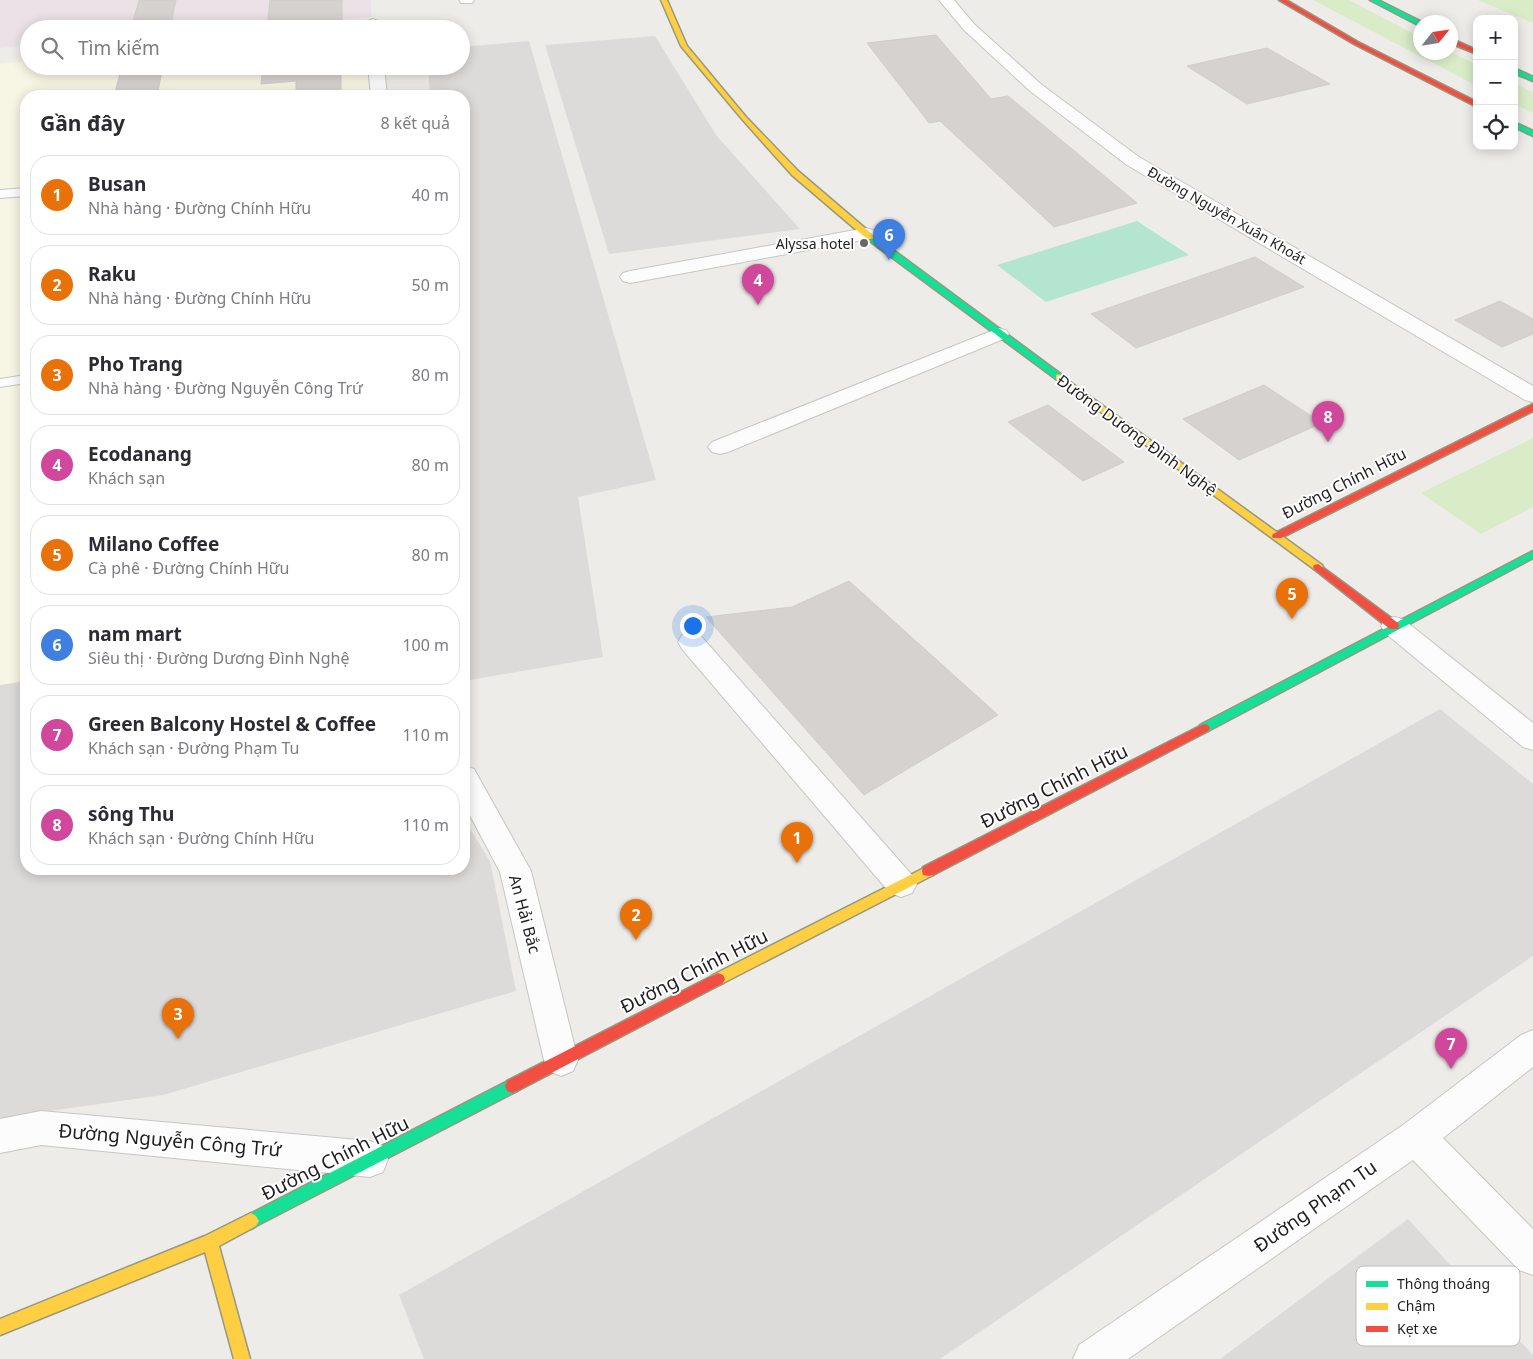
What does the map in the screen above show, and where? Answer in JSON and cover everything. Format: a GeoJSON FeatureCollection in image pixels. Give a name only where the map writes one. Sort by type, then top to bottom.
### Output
{"type":"FeatureCollection","features":[{"type":"Feature","properties":{"kind":"street","name":"Đường Dương Đình Nghệ"},"geometry":{"type":"LineString","coordinates":[[664,0],[684,46],[744,118],[795,173],[866,234],[999,334],[1277,536]]}},
{"type":"Feature","properties":{"kind":"street","name":"Đường Nguyễn Xuân Khoát"},"geometry":{"type":"LineString","coordinates":[[946,0],[968,27],[1036,88],[1133,161],[1533,395]]}},
{"type":"Feature","properties":{"kind":"street"},"geometry":{"type":"LineString","coordinates":[[1282,0],[1356,43],[1473,103]]}},
{"type":"Feature","properties":{"kind":"street"},"geometry":{"type":"LineString","coordinates":[[1373,0],[1413,20]]}},
{"type":"Feature","properties":{"kind":"street"},"geometry":{"type":"LineString","coordinates":[[1458,44],[1473,50]]}},
{"type":"Feature","properties":{"kind":"street"},"geometry":{"type":"LineString","coordinates":[[1518,72],[1533,79]]}},
{"type":"Feature","properties":{"kind":"street"},"geometry":{"type":"LineString","coordinates":[[377,75],[378,90]]}},
{"type":"Feature","properties":{"kind":"street"},"geometry":{"type":"LineString","coordinates":[[1518,126],[1533,134]]}},
{"type":"Feature","properties":{"kind":"street"},"geometry":{"type":"LineString","coordinates":[[630,277],[866,234]]}},
{"type":"Feature","properties":{"kind":"street"},"geometry":{"type":"LineString","coordinates":[[720,447],[999,334]]}},
{"type":"Feature","properties":{"kind":"street","name":"Đường Chính Hữu"},"geometry":{"type":"LineString","coordinates":[[1394,626],[1277,536],[1533,407]]}},
{"type":"Feature","properties":{"kind":"street","name":"Đường Chính Hữu"},"geometry":{"type":"LineString","coordinates":[[0,1327],[210,1242],[1345,655],[1394,626],[1533,554]]}},
{"type":"Feature","properties":{"kind":"street"},"geometry":{"type":"LineString","coordinates":[[1394,626],[1533,739]]}},
{"type":"Feature","properties":{"kind":"street"},"geometry":{"type":"LineString","coordinates":[[691,642],[901,884]]}},
{"type":"Feature","properties":{"kind":"street","name":"An Hải Bắc"},"geometry":{"type":"LineString","coordinates":[[470,788],[515,871],[561,1060]]}},
{"type":"Feature","properties":{"kind":"street","name":"Đường Phạm Tu"},"geometry":{"type":"LineString","coordinates":[[1093,1359],[1416,1137],[1533,1046]]}},
{"type":"Feature","properties":{"kind":"street","name":"Đường Nguyễn Công Trứ"},"geometry":{"type":"LineString","coordinates":[[0,1136],[41,1128],[370,1159]]}},
{"type":"Feature","properties":{"kind":"street"},"geometry":{"type":"LineString","coordinates":[[1416,1137],[1533,1256]]}},
{"type":"Feature","properties":{"kind":"street"},"geometry":{"type":"LineString","coordinates":[[210,1242],[242,1359]]}},
{"type":"Feature","properties":{"kind":"lane"},"geometry":{"type":"LineString","coordinates":[[0,194],[20,192]]}},
{"type":"Feature","properties":{"kind":"lane"},"geometry":{"type":"LineString","coordinates":[[0,383],[20,380]]}},
{"type":"Feature","properties":{"kind":"shaded area"},"geometry":{"type":"Polygon","coordinates":[[[0,0],[371,0],[371,17],[335,20],[20,20],[20,46],[0,48],[0,0]]]}},
{"type":"Feature","properties":{"kind":"shaded area"},"geometry":{"type":"Polygon","coordinates":[[[655,36],[716,135],[800,229],[609,254],[545,45],[655,36]]]}},
{"type":"Feature","properties":{"kind":"shaded area"},"geometry":{"type":"Polygon","coordinates":[[[529,41],[656,480],[578,497],[603,657],[470,680],[470,90],[430,90],[429,75],[470,75],[470,46],[529,41]]]}},
{"type":"Feature","properties":{"kind":"shaded area"},"geometry":{"type":"Polygon","coordinates":[[[20,62],[20,75],[372,75],[373,90],[20,90],[20,682],[0,685],[0,64],[20,62]]]}},
{"type":"Feature","properties":{"kind":"shaded area"},"geometry":{"type":"Polygon","coordinates":[[[20,679],[20,875],[470,875],[470,829],[490,861],[516,991],[163,1095],[0,1118],[0,682],[20,679]]]}},
{"type":"Feature","properties":{"kind":"shaded area"},"geometry":{"type":"Polygon","coordinates":[[[1440,709],[1533,784],[1533,956],[940,1359],[424,1359],[399,1295],[1440,709]]]}},
{"type":"Feature","properties":{"kind":"shaded area"},"geometry":{"type":"Polygon","coordinates":[[[1408,1219],[1451,1266],[1356,1266],[1356,1346],[1520,1346],[1520,1341],[1533,1355],[1533,1359],[1220,1359],[1408,1219]]]}},
{"type":"Feature","properties":{"kind":"green space"},"geometry":{"type":"Polygon","coordinates":[[[1313,0],[1349,0],[1413,33],[1413,52],[1313,0]]]}},
{"type":"Feature","properties":{"kind":"green space"},"geometry":{"type":"Polygon","coordinates":[[[1478,0],[1533,0],[1533,23],[1518,17],[1518,15],[1478,0]]]}},
{"type":"Feature","properties":{"kind":"green space"},"geometry":{"type":"Polygon","coordinates":[[[1458,56],[1473,63],[1473,84],[1427,60],[1458,60],[1458,56]]]}},
{"type":"Feature","properties":{"kind":"green space"},"geometry":{"type":"Polygon","coordinates":[[[1518,85],[1533,92],[1533,113],[1518,106],[1518,85]]]}},
{"type":"Feature","properties":{"kind":"green space"},"geometry":{"type":"Polygon","coordinates":[[[1137,221],[1189,255],[1046,302],[997,265],[1137,221]]]}},
{"type":"Feature","properties":{"kind":"green space"},"geometry":{"type":"Polygon","coordinates":[[[1533,438],[1533,507],[1481,534],[1421,493],[1533,438]]]}},
{"type":"Feature","properties":{"kind":"building"},"geometry":{"type":"Polygon","coordinates":[[[139,0],[176,0],[172,20],[133,20],[139,0]]]}},
{"type":"Feature","properties":{"kind":"building"},"geometry":{"type":"Polygon","coordinates":[[[270,0],[342,0],[342,20],[268,20],[270,0]]]}},
{"type":"Feature","properties":{"kind":"building"},"geometry":{"type":"Polygon","coordinates":[[[936,35],[991,99],[1008,96],[1137,203],[1054,227],[940,121],[929,123],[867,43],[936,35]]]}},
{"type":"Feature","properties":{"kind":"building"},"geometry":{"type":"Polygon","coordinates":[[[1267,48],[1330,84],[1247,104],[1187,66],[1267,48]]]}},
{"type":"Feature","properties":{"kind":"building"},"geometry":{"type":"Polygon","coordinates":[[[120,75],[161,75],[158,90],[116,90],[120,75]]]}},
{"type":"Feature","properties":{"kind":"building"},"geometry":{"type":"Polygon","coordinates":[[[262,75],[341,75],[341,90],[296,90],[296,81],[261,84],[262,75]]]}},
{"type":"Feature","properties":{"kind":"building"},"geometry":{"type":"Polygon","coordinates":[[[1255,257],[1304,287],[1136,348],[1091,314],[1255,257]]]}},
{"type":"Feature","properties":{"kind":"building"},"geometry":{"type":"Polygon","coordinates":[[[1500,301],[1533,319],[1533,334],[1502,347],[1455,320],[1500,301]]]}},
{"type":"Feature","properties":{"kind":"building"},"geometry":{"type":"Polygon","coordinates":[[[1264,385],[1322,423],[1239,460],[1183,419],[1264,385]]]}},
{"type":"Feature","properties":{"kind":"building"},"geometry":{"type":"Polygon","coordinates":[[[1048,405],[1124,462],[1083,481],[1008,422],[1048,405]]]}},
{"type":"Feature","properties":{"kind":"building"},"geometry":{"type":"Polygon","coordinates":[[[849,581],[998,715],[864,795],[706,617],[792,607],[849,581]]]}},
{"type":"Feature","properties":{"kind":"traffic: fast"},"geometry":{"type":"LineString","coordinates":[[1373,0],[1413,20]]}},
{"type":"Feature","properties":{"kind":"traffic: fast"},"geometry":{"type":"LineString","coordinates":[[1518,72],[1533,79]]}},
{"type":"Feature","properties":{"kind":"traffic: fast"},"geometry":{"type":"LineString","coordinates":[[1518,126],[1533,134]]}},
{"type":"Feature","properties":{"kind":"traffic: fast"},"geometry":{"type":"LineString","coordinates":[[870,237],[1059,377]]}},
{"type":"Feature","properties":{"kind":"traffic: fast"},"geometry":{"type":"LineString","coordinates":[[1204,728],[1533,554]]}},
{"type":"Feature","properties":{"kind":"traffic: fast"},"geometry":{"type":"LineString","coordinates":[[251,1221],[512,1086]]}},
{"type":"Feature","properties":{"kind":"traffic: slow"},"geometry":{"type":"LineString","coordinates":[[664,0],[684,46],[744,118],[795,173],[870,237]]}},
{"type":"Feature","properties":{"kind":"traffic: slow"},"geometry":{"type":"LineString","coordinates":[[1059,377],[1318,567]]}},
{"type":"Feature","properties":{"kind":"traffic: slow"},"geometry":{"type":"LineString","coordinates":[[718,979],[928,871]]}},
{"type":"Feature","properties":{"kind":"traffic: slow"},"geometry":{"type":"LineString","coordinates":[[0,1327],[210,1242],[251,1221]]}},
{"type":"Feature","properties":{"kind":"traffic: slow"},"geometry":{"type":"LineString","coordinates":[[210,1242],[242,1359]]}},
{"type":"Feature","properties":{"kind":"traffic: jam"},"geometry":{"type":"LineString","coordinates":[[1282,0],[1356,43],[1473,103]]}},
{"type":"Feature","properties":{"kind":"traffic: jam"},"geometry":{"type":"LineString","coordinates":[[1458,44],[1473,50]]}},
{"type":"Feature","properties":{"kind":"traffic: jam"},"geometry":{"type":"LineString","coordinates":[[1277,536],[1533,407]]}},
{"type":"Feature","properties":{"kind":"traffic: jam"},"geometry":{"type":"LineString","coordinates":[[1318,567],[1394,626]]}},
{"type":"Feature","properties":{"kind":"traffic: jam"},"geometry":{"type":"LineString","coordinates":[[928,871],[1204,728]]}},
{"type":"Feature","properties":{"kind":"traffic: jam"},"geometry":{"type":"LineString","coordinates":[[512,1086],[718,979]]}},
{"type":"Feature","properties":{"kind":"place","name":"Alyssa hotel"},"geometry":{"type":"Point","coordinates":[864,243]}},
{"type":"Feature","properties":{"kind":"place","name":"nam mart"},"geometry":{"type":"Point","coordinates":[889,260]}},
{"type":"Feature","properties":{"kind":"place","name":"Ecodanang"},"geometry":{"type":"Point","coordinates":[758,305]}},
{"type":"Feature","properties":{"kind":"place","name":"sông Thu"},"geometry":{"type":"Point","coordinates":[1328,442]}},
{"type":"Feature","properties":{"kind":"place","name":"Milano Coffee"},"geometry":{"type":"Point","coordinates":[1292,619]}},
{"type":"Feature","properties":{"kind":"place","name":"Busan"},"geometry":{"type":"Point","coordinates":[797,863]}},
{"type":"Feature","properties":{"kind":"place","name":"Raku"},"geometry":{"type":"Point","coordinates":[636,940]}},
{"type":"Feature","properties":{"kind":"place","name":"Pho Trang"},"geometry":{"type":"Point","coordinates":[178,1039]}},
{"type":"Feature","properties":{"kind":"place","name":"Green Balcony Hostel & Coffee"},"geometry":{"type":"Point","coordinates":[1451,1069]}}]}
